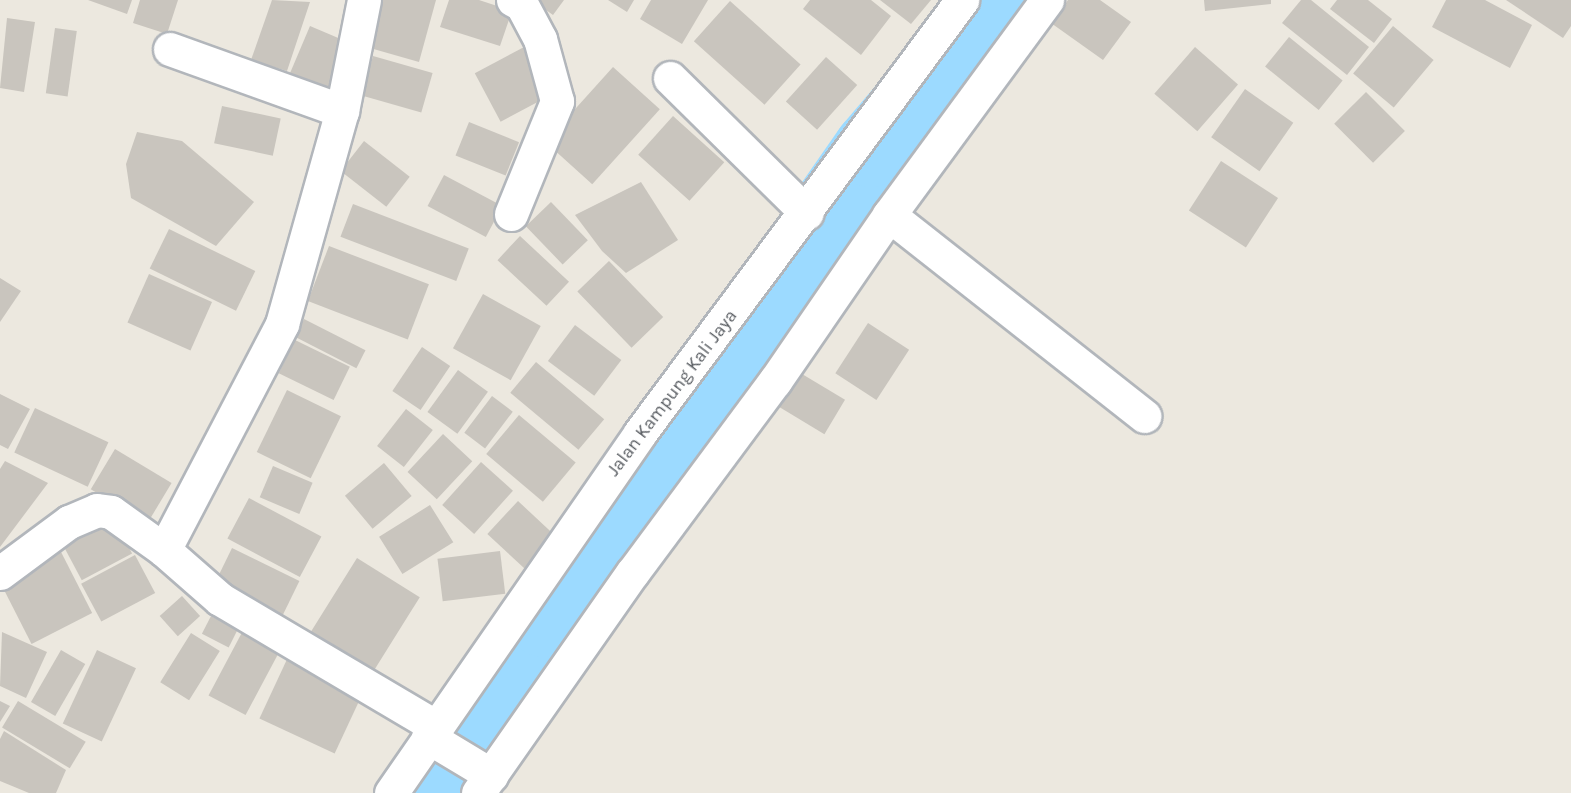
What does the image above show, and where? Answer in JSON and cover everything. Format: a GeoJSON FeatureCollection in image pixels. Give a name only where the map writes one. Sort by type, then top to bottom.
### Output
{"type":"FeatureCollection","features":[{"type":"Feature","properties":{"kind":"street"},"geometry":{"type":"LineString","coordinates":[[164,550],[282,324],[342,111],[364,0]]}},
{"type":"Feature","properties":{"kind":"street"},"geometry":{"type":"LineString","coordinates":[[511,214],[557,101],[540,39],[521,4],[513,0]]}},
{"type":"Feature","properties":{"kind":"street","name":"Jalan Kampung Kali Jaya"},"geometry":{"type":"LineString","coordinates":[[392,793],[435,736],[640,433],[807,213],[944,20],[962,0]]}},
{"type":"Feature","properties":{"kind":"street"},"geometry":{"type":"LineString","coordinates":[[0,573],[69,522],[97,510],[120,517],[164,550],[220,599],[435,736],[485,780],[633,572],[775,381],[889,215],[1047,0]]}},
{"type":"Feature","properties":{"kind":"street"},"geometry":{"type":"LineString","coordinates":[[170,49],[342,111]]}},
{"type":"Feature","properties":{"kind":"street"},"geometry":{"type":"LineString","coordinates":[[670,78],[807,213]]}},
{"type":"Feature","properties":{"kind":"street"},"geometry":{"type":"LineString","coordinates":[[889,215],[1144,416]]}},
{"type":"Feature","properties":{"kind":"building"},"geometry":{"type":"Polygon","coordinates":[[[88,0],[132,0],[127,14],[88,0]]]}},
{"type":"Feature","properties":{"kind":"building"},"geometry":{"type":"Polygon","coordinates":[[[140,0],[178,0],[167,34],[133,23],[140,0]]]}},
{"type":"Feature","properties":{"kind":"building"},"geometry":{"type":"Polygon","coordinates":[[[272,0],[310,2],[287,71],[251,60],[272,0]]]}},
{"type":"Feature","properties":{"kind":"building"},"geometry":{"type":"Polygon","coordinates":[[[383,0],[436,0],[419,62],[370,48],[383,0]]]}},
{"type":"Feature","properties":{"kind":"building"},"geometry":{"type":"Polygon","coordinates":[[[449,0],[479,0],[512,11],[500,46],[440,27],[449,0]]]}},
{"type":"Feature","properties":{"kind":"building"},"geometry":{"type":"Polygon","coordinates":[[[532,0],[564,0],[553,15],[532,0]]]}},
{"type":"Feature","properties":{"kind":"building"},"geometry":{"type":"Polygon","coordinates":[[[608,0],[634,0],[627,12],[608,0]]]}},
{"type":"Feature","properties":{"kind":"building"},"geometry":{"type":"Polygon","coordinates":[[[651,0],[708,0],[682,44],[640,19],[651,0]]]}},
{"type":"Feature","properties":{"kind":"building"},"geometry":{"type":"Polygon","coordinates":[[[810,0],[871,0],[891,16],[861,55],[803,9],[810,0]]]}},
{"type":"Feature","properties":{"kind":"building"},"geometry":{"type":"Polygon","coordinates":[[[880,0],[931,0],[911,24],[880,0]]]}},
{"type":"Feature","properties":{"kind":"building"},"geometry":{"type":"Polygon","coordinates":[[[1068,0],[1100,0],[1131,22],[1103,60],[1051,23],[1068,0]]]}},
{"type":"Feature","properties":{"kind":"building"},"geometry":{"type":"Polygon","coordinates":[[[1204,0],[1271,0],[1271,4],[1205,11],[1204,0]]]}},
{"type":"Feature","properties":{"kind":"building"},"geometry":{"type":"Polygon","coordinates":[[[1301,0],[1311,0],[1369,47],[1347,75],[1282,23],[1301,0]]]}},
{"type":"Feature","properties":{"kind":"building"},"geometry":{"type":"Polygon","coordinates":[[[1337,0],[1368,0],[1392,19],[1374,43],[1330,9],[1337,0]]]}},
{"type":"Feature","properties":{"kind":"building"},"geometry":{"type":"Polygon","coordinates":[[[1446,0],[1485,0],[1532,25],[1510,68],[1432,27],[1446,0]]]}},
{"type":"Feature","properties":{"kind":"building"},"geometry":{"type":"Polygon","coordinates":[[[1506,0],[1571,0],[1571,26],[1563,38],[1506,0]]]}},
{"type":"Feature","properties":{"kind":"building"},"geometry":{"type":"Polygon","coordinates":[[[730,1],[801,65],[764,105],[694,41],[730,1]]]}},
{"type":"Feature","properties":{"kind":"building"},"geometry":{"type":"Polygon","coordinates":[[[7,18],[35,22],[24,92],[0,88],[7,18]]]}},
{"type":"Feature","properties":{"kind":"building"},"geometry":{"type":"Polygon","coordinates":[[[310,26],[348,42],[325,95],[287,79],[310,26]]]}},
{"type":"Feature","properties":{"kind":"building"},"geometry":{"type":"Polygon","coordinates":[[[1393,26],[1434,60],[1394,108],[1353,73],[1393,26]]]}},
{"type":"Feature","properties":{"kind":"building"},"geometry":{"type":"Polygon","coordinates":[[[55,28],[77,31],[68,96],[46,93],[55,28]]]}},
{"type":"Feature","properties":{"kind":"building"},"geometry":{"type":"Polygon","coordinates":[[[1289,37],[1343,80],[1319,110],[1265,67],[1289,37]]]}},
{"type":"Feature","properties":{"kind":"building"},"geometry":{"type":"Polygon","coordinates":[[[526,46],[552,95],[501,122],[475,73],[526,46]]]}},
{"type":"Feature","properties":{"kind":"building"},"geometry":{"type":"Polygon","coordinates":[[[1195,47],[1238,84],[1197,131],[1154,94],[1195,47]]]}},
{"type":"Feature","properties":{"kind":"building"},"geometry":{"type":"Polygon","coordinates":[[[373,56],[433,73],[421,113],[362,95],[373,56]]]}},
{"type":"Feature","properties":{"kind":"building"},"geometry":{"type":"Polygon","coordinates":[[[826,57],[857,85],[817,130],[786,102],[826,57]]]}},
{"type":"Feature","properties":{"kind":"building"},"geometry":{"type":"Polygon","coordinates":[[[613,67],[660,109],[592,184],[545,142],[613,67]]]}},
{"type":"Feature","properties":{"kind":"building"},"geometry":{"type":"Polygon","coordinates":[[[1245,89],[1293,123],[1259,171],[1211,137],[1245,89]]]}},
{"type":"Feature","properties":{"kind":"building"},"geometry":{"type":"Polygon","coordinates":[[[1366,92],[1405,131],[1373,163],[1334,124],[1366,92]]]}},
{"type":"Feature","properties":{"kind":"building"},"geometry":{"type":"Polygon","coordinates":[[[222,106],[281,118],[273,156],[214,143],[222,106]]]}},
{"type":"Feature","properties":{"kind":"building"},"geometry":{"type":"Polygon","coordinates":[[[673,116],[724,162],[689,201],[638,155],[673,116]]]}},
{"type":"Feature","properties":{"kind":"building"},"geometry":{"type":"Polygon","coordinates":[[[469,122],[519,142],[506,176],[456,155],[469,122]]]}},
{"type":"Feature","properties":{"kind":"building"},"geometry":{"type":"Polygon","coordinates":[[[137,132],[182,141],[254,202],[216,246],[131,198],[126,164],[137,132]]]}},
{"type":"Feature","properties":{"kind":"building"},"geometry":{"type":"Polygon","coordinates":[[[364,141],[410,177],[386,207],[341,171],[364,141]]]}},
{"type":"Feature","properties":{"kind":"building"},"geometry":{"type":"Polygon","coordinates":[[[1221,161],[1278,198],[1246,248],[1189,210],[1221,161]]]}},
{"type":"Feature","properties":{"kind":"building"},"geometry":{"type":"Polygon","coordinates":[[[444,175],[502,206],[486,237],[428,206],[444,175]]]}},
{"type":"Feature","properties":{"kind":"building"},"geometry":{"type":"Polygon","coordinates":[[[641,182],[678,240],[626,273],[602,251],[575,215],[641,182]]]}},
{"type":"Feature","properties":{"kind":"building"},"geometry":{"type":"Polygon","coordinates":[[[551,202],[588,240],[563,264],[526,226],[551,202]]]}},
{"type":"Feature","properties":{"kind":"building"},"geometry":{"type":"Polygon","coordinates":[[[353,204],[469,248],[456,281],[340,237],[353,204]]]}},
{"type":"Feature","properties":{"kind":"building"},"geometry":{"type":"Polygon","coordinates":[[[169,229],[255,271],[236,311],[150,269],[169,229]]]}},
{"type":"Feature","properties":{"kind":"building"},"geometry":{"type":"Polygon","coordinates":[[[520,236],[569,282],[546,306],[497,260],[520,236]]]}},
{"type":"Feature","properties":{"kind":"building"},"geometry":{"type":"Polygon","coordinates":[[[329,246],[429,284],[408,339],[308,301],[329,246]]]}},
{"type":"Feature","properties":{"kind":"building"},"geometry":{"type":"Polygon","coordinates":[[[609,261],[663,317],[632,348],[577,292],[609,261]]]}},
{"type":"Feature","properties":{"kind":"building"},"geometry":{"type":"Polygon","coordinates":[[[149,274],[212,302],[190,350],[127,322],[149,274]]]}},
{"type":"Feature","properties":{"kind":"building"},"geometry":{"type":"Polygon","coordinates":[[[0,278],[21,291],[0,322],[0,278]]]}},
{"type":"Feature","properties":{"kind":"building"},"geometry":{"type":"Polygon","coordinates":[[[483,294],[541,326],[511,380],[453,348],[483,294]]]}},
{"type":"Feature","properties":{"kind":"building"},"geometry":{"type":"Polygon","coordinates":[[[304,319],[365,350],[356,368],[295,337],[304,319]]]}},
{"type":"Feature","properties":{"kind":"building"},"geometry":{"type":"Polygon","coordinates":[[[868,323],[909,350],[876,400],[835,373],[868,323]]]}},
{"type":"Feature","properties":{"kind":"building"},"geometry":{"type":"Polygon","coordinates":[[[575,325],[621,360],[594,396],[548,361],[575,325]]]}},
{"type":"Feature","properties":{"kind":"building"},"geometry":{"type":"Polygon","coordinates":[[[295,340],[350,367],[334,400],[279,373],[295,340]]]}},
{"type":"Feature","properties":{"kind":"building"},"geometry":{"type":"Polygon","coordinates":[[[422,347],[450,366],[421,410],[392,391],[422,347]]]}},
{"type":"Feature","properties":{"kind":"building"},"geometry":{"type":"Polygon","coordinates":[[[536,362],[604,419],[578,450],[510,393],[536,362]]]}},
{"type":"Feature","properties":{"kind":"building"},"geometry":{"type":"Polygon","coordinates":[[[458,370],[488,392],[457,434],[427,412],[458,370]]]}},
{"type":"Feature","properties":{"kind":"building"},"geometry":{"type":"Polygon","coordinates":[[[797,371],[845,400],[824,434],[776,405],[797,371]]]}},
{"type":"Feature","properties":{"kind":"building"},"geometry":{"type":"Polygon","coordinates":[[[287,390],[341,416],[311,478],[257,452],[287,390]]]}},
{"type":"Feature","properties":{"kind":"building"},"geometry":{"type":"Polygon","coordinates":[[[0,394],[30,409],[8,449],[0,445],[0,394]]]}},
{"type":"Feature","properties":{"kind":"building"},"geometry":{"type":"Polygon","coordinates":[[[492,396],[513,412],[485,448],[464,433],[492,396]]]}},
{"type":"Feature","properties":{"kind":"building"},"geometry":{"type":"Polygon","coordinates":[[[35,408],[108,442],[88,487],[14,452],[35,408]]]}},
{"type":"Feature","properties":{"kind":"building"},"geometry":{"type":"Polygon","coordinates":[[[406,409],[433,430],[404,467],[377,446],[406,409]]]}},
{"type":"Feature","properties":{"kind":"building"},"geometry":{"type":"Polygon","coordinates":[[[519,415],[576,463],[543,502],[486,454],[519,415]]]}},
{"type":"Feature","properties":{"kind":"building"},"geometry":{"type":"Polygon","coordinates":[[[443,434],[472,461],[437,499],[408,472],[443,434]]]}},
{"type":"Feature","properties":{"kind":"building"},"geometry":{"type":"Polygon","coordinates":[[[115,449],[172,483],[147,523],[91,489],[115,449]]]}},
{"type":"Feature","properties":{"kind":"building"},"geometry":{"type":"Polygon","coordinates":[[[5,461],[48,483],[0,547],[0,469],[5,461]]]}},
{"type":"Feature","properties":{"kind":"building"},"geometry":{"type":"Polygon","coordinates":[[[481,462],[513,491],[474,534],[442,505],[481,462]]]}},
{"type":"Feature","properties":{"kind":"building"},"geometry":{"type":"Polygon","coordinates":[[[384,463],[412,496],[373,529],[345,496],[384,463]]]}},
{"type":"Feature","properties":{"kind":"building"},"geometry":{"type":"Polygon","coordinates":[[[273,466],[313,483],[299,514],[260,497],[273,466]]]}},
{"type":"Feature","properties":{"kind":"building"},"geometry":{"type":"Polygon","coordinates":[[[249,498],[321,536],[300,577],[227,539],[249,498]]]}},
{"type":"Feature","properties":{"kind":"building"},"geometry":{"type":"Polygon","coordinates":[[[518,501],[556,536],[525,569],[487,534],[518,501]]]}},
{"type":"Feature","properties":{"kind":"building"},"geometry":{"type":"Polygon","coordinates":[[[430,505],[453,542],[402,574],[379,537],[430,505]]]}},
{"type":"Feature","properties":{"kind":"building"},"geometry":{"type":"Polygon","coordinates":[[[110,512],[132,553],[82,580],[60,539],[110,512]]]}},
{"type":"Feature","properties":{"kind":"building"},"geometry":{"type":"Polygon","coordinates":[[[59,548],[92,613],[32,644],[0,578],[59,548]]]}},
{"type":"Feature","properties":{"kind":"building"},"geometry":{"type":"Polygon","coordinates":[[[232,548],[299,581],[280,620],[213,588],[232,548]]]}},
{"type":"Feature","properties":{"kind":"building"},"geometry":{"type":"Polygon","coordinates":[[[500,551],[505,594],[443,601],[437,559],[500,551]]]}},
{"type":"Feature","properties":{"kind":"building"},"geometry":{"type":"Polygon","coordinates":[[[135,555],[155,593],[101,622],[81,584],[135,555]]]}},
{"type":"Feature","properties":{"kind":"building"},"geometry":{"type":"Polygon","coordinates":[[[357,558],[420,597],[367,682],[304,643],[357,558]]]}},
{"type":"Feature","properties":{"kind":"building"},"geometry":{"type":"Polygon","coordinates":[[[182,596],[200,616],[178,636],[160,616],[182,596]]]}},
{"type":"Feature","properties":{"kind":"building"},"geometry":{"type":"Polygon","coordinates":[[[211,616],[238,630],[229,647],[202,634],[211,616]]]}},
{"type":"Feature","properties":{"kind":"building"},"geometry":{"type":"Polygon","coordinates":[[[247,623],[284,643],[246,715],[209,695],[247,623]]]}},
{"type":"Feature","properties":{"kind":"building"},"geometry":{"type":"Polygon","coordinates":[[[2,632],[47,652],[26,698],[0,686],[2,632]]]}},
{"type":"Feature","properties":{"kind":"building"},"geometry":{"type":"Polygon","coordinates":[[[191,633],[220,651],[189,700],[160,682],[191,633]]]}},
{"type":"Feature","properties":{"kind":"building"},"geometry":{"type":"Polygon","coordinates":[[[61,650],[85,664],[55,716],[31,702],[61,650]]]}},
{"type":"Feature","properties":{"kind":"building"},"geometry":{"type":"Polygon","coordinates":[[[97,650],[136,668],[102,742],[63,723],[97,650]]]}},
{"type":"Feature","properties":{"kind":"building"},"geometry":{"type":"Polygon","coordinates":[[[289,655],[364,690],[335,754],[259,718],[289,655]]]}},
{"type":"Feature","properties":{"kind":"building"},"geometry":{"type":"Polygon","coordinates":[[[0,701],[10,706],[0,722],[0,701]]]}},
{"type":"Feature","properties":{"kind":"building"},"geometry":{"type":"Polygon","coordinates":[[[18,701],[86,742],[70,768],[2,728],[18,701]]]}},
{"type":"Feature","properties":{"kind":"building"},"geometry":{"type":"Polygon","coordinates":[[[4,731],[66,770],[56,793],[29,793],[0,781],[0,739],[4,731]]]}},
{"type":"Feature","properties":{"kind":"waterway"},"geometry":{"type":"LineString","coordinates":[[416,793],[543,619],[870,149],[997,0]]}}]}
